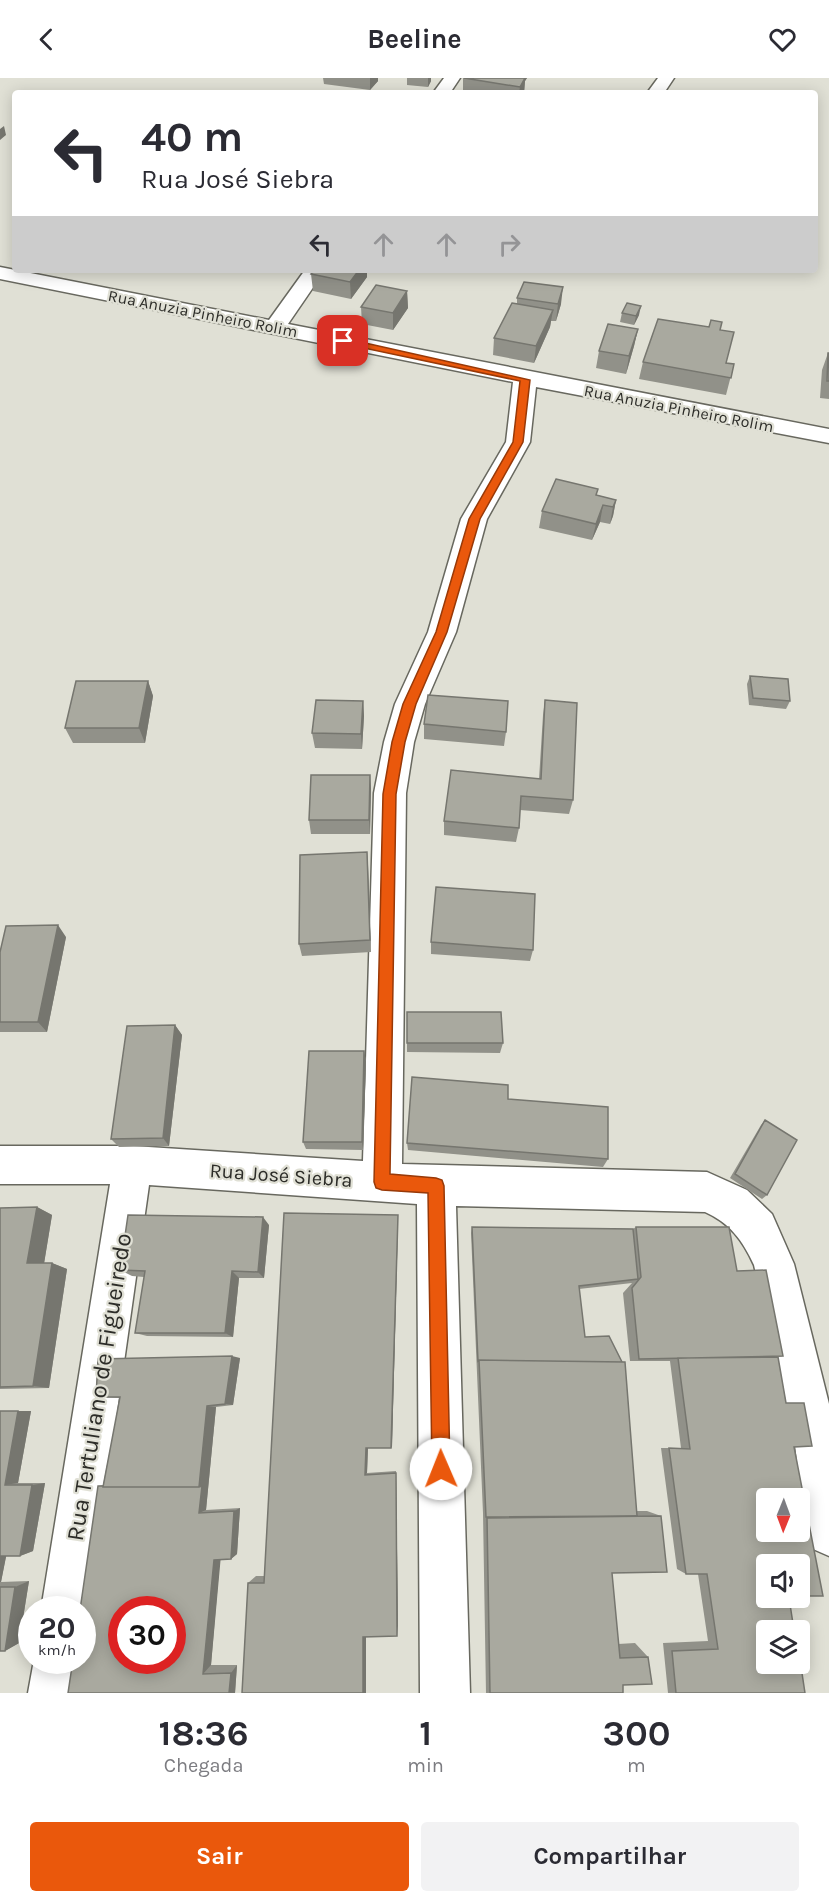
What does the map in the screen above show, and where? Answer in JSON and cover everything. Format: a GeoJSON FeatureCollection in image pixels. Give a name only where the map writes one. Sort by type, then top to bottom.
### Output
{"type":"FeatureCollection","features":[{"type":"Feature","properties":{"kind":"street","name":"Rua Anuzia Pinheiro Rolim"},"geometry":{"type":"LineString","coordinates":[[0,273],[275,326],[525,380],[829,436]]}},
{"type":"Feature","properties":{"kind":"street"},"geometry":{"type":"LineString","coordinates":[[275,326],[313,273]]}},
{"type":"Feature","properties":{"kind":"street"},"geometry":{"type":"LineString","coordinates":[[382,1182],[390,794],[399,742],[410,704],[441,632],[474,519],[518,442],[525,380]]}},
{"type":"Feature","properties":{"kind":"street","name":"Rua José Siebra"},"geometry":{"type":"LineString","coordinates":[[0,1165],[133,1165],[436,1186],[707,1192],[734,1204],[758,1228],[774,1264],[817,1445],[829,1533]]}},
{"type":"Feature","properties":{"kind":"street","name":"Rua Tertuliano de Figueiredo"},"geometry":{"type":"LineString","coordinates":[[67,1596],[133,1165]]}},
{"type":"Feature","properties":{"kind":"street"},"geometry":{"type":"LineString","coordinates":[[436,1186],[445,1693]]}},
{"type":"Feature","properties":{"kind":"street"},"geometry":{"type":"LineString","coordinates":[[53,1693],[56,1674]]}},
{"type":"Feature","properties":{"kind":"building"},"geometry":{"type":"Polygon","coordinates":[[[464,78],[525,78],[520,87],[464,78]]]}},
{"type":"Feature","properties":{"kind":"building"},"geometry":{"type":"Polygon","coordinates":[[[312,273],[357,273],[350,282],[312,273]]]}},
{"type":"Feature","properties":{"kind":"building"},"geometry":{"type":"Polygon","coordinates":[[[524,282],[563,287],[558,304],[517,298],[524,282]]]}},
{"type":"Feature","properties":{"kind":"building"},"geometry":{"type":"Polygon","coordinates":[[[376,285],[407,291],[393,313],[361,307],[376,285]]]}},
{"type":"Feature","properties":{"kind":"building"},"geometry":{"type":"Polygon","coordinates":[[[512,303],[553,310],[536,346],[494,338],[512,303]]]}},
{"type":"Feature","properties":{"kind":"building"},"geometry":{"type":"Polygon","coordinates":[[[627,303],[641,306],[636,316],[622,313],[627,303]]]}},
{"type":"Feature","properties":{"kind":"building"},"geometry":{"type":"Polygon","coordinates":[[[658,319],[709,327],[711,320],[722,322],[720,330],[734,332],[726,363],[734,364],[731,378],[643,362],[658,319]]]}},
{"type":"Feature","properties":{"kind":"building"},"geometry":{"type":"Polygon","coordinates":[[[608,324],[638,329],[629,356],[599,351],[608,324]]]}},
{"type":"Feature","properties":{"kind":"building"},"geometry":{"type":"Polygon","coordinates":[[[828,353],[829,381],[827,381],[828,353]]]}},
{"type":"Feature","properties":{"kind":"building"},"geometry":{"type":"Polygon","coordinates":[[[556,479],[598,489],[596,495],[616,500],[613,507],[603,505],[596,524],[542,511],[556,479]]]}},
{"type":"Feature","properties":{"kind":"building"},"geometry":{"type":"Polygon","coordinates":[[[750,676],[788,679],[790,701],[753,698],[750,676]]]}},
{"type":"Feature","properties":{"kind":"building"},"geometry":{"type":"Polygon","coordinates":[[[76,681],[148,681],[139,728],[65,728],[76,681]]]}},
{"type":"Feature","properties":{"kind":"building"},"geometry":{"type":"Polygon","coordinates":[[[428,695],[508,701],[506,732],[424,724],[428,695]]]}},
{"type":"Feature","properties":{"kind":"building"},"geometry":{"type":"Polygon","coordinates":[[[316,700],[363,701],[361,734],[312,733],[316,700]]]}},
{"type":"Feature","properties":{"kind":"building"},"geometry":{"type":"Polygon","coordinates":[[[545,700],[577,703],[573,800],[521,796],[519,828],[444,821],[451,770],[541,779],[545,700]]]}},
{"type":"Feature","properties":{"kind":"building"},"geometry":{"type":"Polygon","coordinates":[[[311,775],[370,775],[369,820],[309,820],[311,775]]]}},
{"type":"Feature","properties":{"kind":"building"},"geometry":{"type":"Polygon","coordinates":[[[367,852],[370,940],[299,944],[300,855],[367,852]]]}},
{"type":"Feature","properties":{"kind":"building"},"geometry":{"type":"Polygon","coordinates":[[[436,887],[535,894],[533,950],[431,942],[436,887]]]}},
{"type":"Feature","properties":{"kind":"building"},"geometry":{"type":"Polygon","coordinates":[[[58,925],[38,1022],[0,1022],[0,952],[6,926],[58,925]]]}},
{"type":"Feature","properties":{"kind":"building"},"geometry":{"type":"Polygon","coordinates":[[[407,1012],[501,1012],[503,1043],[407,1043],[407,1012]]]}},
{"type":"Feature","properties":{"kind":"building"},"geometry":{"type":"Polygon","coordinates":[[[175,1025],[163,1138],[111,1139],[127,1026],[175,1025]]]}},
{"type":"Feature","properties":{"kind":"building"},"geometry":{"type":"Polygon","coordinates":[[[309,1051],[364,1051],[362,1142],[303,1142],[309,1051]]]}},
{"type":"Feature","properties":{"kind":"building"},"geometry":{"type":"Polygon","coordinates":[[[412,1077],[508,1085],[508,1099],[608,1107],[608,1159],[407,1143],[412,1077]]]}},
{"type":"Feature","properties":{"kind":"building"},"geometry":{"type":"Polygon","coordinates":[[[765,1120],[797,1140],[767,1195],[735,1174],[765,1120]]]}},
{"type":"Feature","properties":{"kind":"building"},"geometry":{"type":"Polygon","coordinates":[[[37,1207],[27,1263],[52,1263],[33,1386],[0,1387],[0,1208],[37,1207]]]}},
{"type":"Feature","properties":{"kind":"building"},"geometry":{"type":"Polygon","coordinates":[[[284,1213],[398,1215],[391,1448],[366,1448],[365,1475],[396,1473],[397,1636],[363,1637],[363,1693],[242,1693],[248,1583],[264,1583],[284,1213]]]}},
{"type":"Feature","properties":{"kind":"building"},"geometry":{"type":"Polygon","coordinates":[[[128,1215],[263,1217],[258,1272],[232,1271],[225,1333],[135,1333],[145,1271],[120,1270],[128,1215]]]}},
{"type":"Feature","properties":{"kind":"building"},"geometry":{"type":"Polygon","coordinates":[[[472,1227],[633,1229],[638,1279],[579,1286],[585,1337],[609,1336],[622,1362],[478,1361],[472,1227]]]}},
{"type":"Feature","properties":{"kind":"building"},"geometry":{"type":"Polygon","coordinates":[[[636,1227],[729,1227],[737,1271],[766,1270],[783,1356],[639,1359],[632,1288],[641,1277],[636,1227]]]}},
{"type":"Feature","properties":{"kind":"building"},"geometry":{"type":"Polygon","coordinates":[[[232,1356],[225,1404],[207,1406],[199,1487],[103,1487],[120,1397],[96,1397],[98,1359],[232,1356]]]}},
{"type":"Feature","properties":{"kind":"building"},"geometry":{"type":"Polygon","coordinates":[[[778,1357],[786,1403],[804,1403],[812,1446],[794,1447],[802,1488],[756,1488],[756,1542],[810,1542],[810,1529],[823,1596],[810,1596],[810,1554],[756,1554],[756,1608],[791,1608],[792,1620],[756,1620],[756,1674],[802,1674],[805,1693],[676,1693],[672,1651],[718,1649],[707,1574],[686,1574],[669,1448],[690,1449],[678,1358],[778,1357]]]}},
{"type":"Feature","properties":{"kind":"building"},"geometry":{"type":"Polygon","coordinates":[[[479,1360],[625,1362],[637,1516],[486,1517],[479,1360]]]}},
{"type":"Feature","properties":{"kind":"building"},"geometry":{"type":"Polygon","coordinates":[[[0,1411],[18,1411],[5,1485],[32,1485],[20,1556],[0,1556],[0,1411]]]}},
{"type":"Feature","properties":{"kind":"building"},"geometry":{"type":"Polygon","coordinates":[[[98,1486],[202,1486],[199,1513],[234,1511],[231,1559],[214,1560],[203,1674],[231,1673],[229,1693],[68,1693],[71,1674],[96,1674],[96,1596],[82,1596],[98,1486]]]}},
{"type":"Feature","properties":{"kind":"building"},"geometry":{"type":"Polygon","coordinates":[[[661,1516],[667,1572],[612,1573],[620,1658],[648,1657],[652,1684],[623,1685],[623,1693],[490,1693],[487,1518],[661,1516]]]}},
{"type":"Feature","properties":{"kind":"building"},"geometry":{"type":"Polygon","coordinates":[[[0,1587],[15,1587],[5,1651],[0,1651],[0,1587]]]}},
{"type":"Feature","properties":{"kind":"route"},"geometry":{"type":"LineString","coordinates":[[343,341],[525,380],[518,442],[474,519],[441,632],[410,704],[399,742],[390,794],[382,1182],[436,1186],[441,1469]]}}]}
